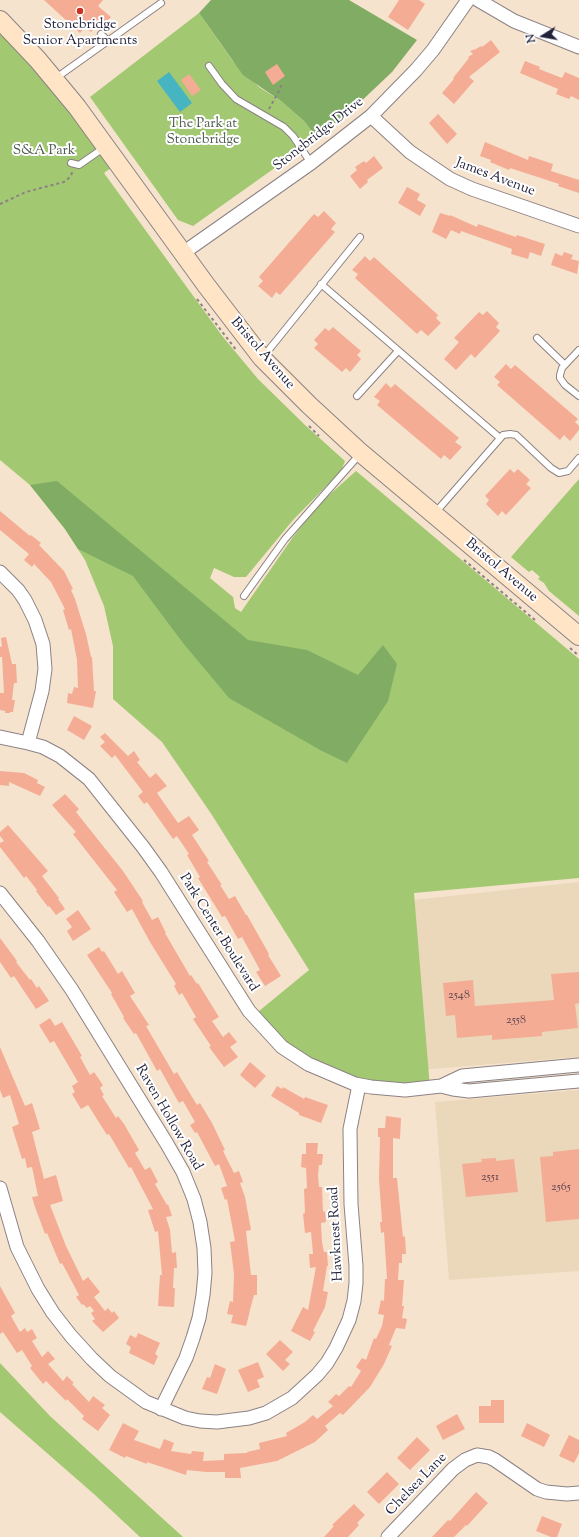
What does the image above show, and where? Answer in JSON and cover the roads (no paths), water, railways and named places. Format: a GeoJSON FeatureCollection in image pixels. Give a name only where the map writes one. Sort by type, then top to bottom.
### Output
{"type":"FeatureCollection","features":[{"type":"Feature","properties":{"kind":"street","name":"Stonebridge Drive"},"geometry":{"type":"LineString","coordinates":[[183,253],[311,164],[371,116],[416,70],[433,50],[468,0]]}},
{"type":"Feature","properties":{"kind":"street"},"geometry":{"type":"LineString","coordinates":[[478,0],[514,21],[579,47]]}},
{"type":"Feature","properties":{"kind":"street","name":"Bristol Avenue"},"geometry":{"type":"LineString","coordinates":[[0,20],[54,79],[106,147],[206,285],[262,358],[309,405],[361,453],[579,636]]}},
{"type":"Feature","properties":{"kind":"street","name":"James Avenue"},"geometry":{"type":"LineString","coordinates":[[371,116],[410,152],[450,179],[472,189],[579,226]]}},
{"type":"Feature","properties":{"kind":"street"},"geometry":{"type":"LineString","coordinates":[[0,572],[18,590],[25,600],[35,620],[43,644],[45,669],[42,692],[28,743]]}},
{"type":"Feature","properties":{"kind":"street","name":"Park Center Boulevard"},"geometry":{"type":"LineString","coordinates":[[0,737],[43,748],[60,756],[85,776],[99,791],[161,872],[242,1002],[274,1040],[290,1053],[308,1064],[359,1085],[405,1090],[441,1086],[462,1076],[579,1065]]}},
{"type":"Feature","properties":{"kind":"street","name":"Raven Hollow Road"},"geometry":{"type":"LineString","coordinates":[[0,893],[43,946],[72,990],[167,1144],[183,1172],[194,1199],[200,1222],[204,1248],[205,1273],[203,1296],[199,1318],[186,1358],[161,1409]]}},
{"type":"Feature","properties":{"kind":"street","name":"Park Center Boulevard"},"geometry":{"type":"LineString","coordinates":[[441,1086],[469,1091],[579,1081]]}},
{"type":"Feature","properties":{"kind":"street","name":"Hawknest Road"},"geometry":{"type":"LineString","coordinates":[[0,1188],[18,1247],[38,1289],[53,1313],[71,1336],[110,1376],[146,1402],[185,1418],[217,1422],[249,1418],[266,1413],[292,1398],[302,1389],[327,1363],[349,1320],[354,1301],[356,1283],[351,1204],[350,1129],[359,1085]]}},
{"type":"Feature","properties":{"kind":"street","name":"Chelsea Lane"},"geometry":{"type":"LineString","coordinates":[[388,1537],[453,1469],[464,1460],[477,1455],[489,1457],[495,1460],[536,1488],[546,1492],[567,1494],[579,1493]]}},
{"type":"Feature","properties":{"kind":"lane"},"geometry":{"type":"LineString","coordinates":[[54,79],[161,3]]}},
{"type":"Feature","properties":{"kind":"lane"},"geometry":{"type":"LineString","coordinates":[[101,34],[108,41]]}},
{"type":"Feature","properties":{"kind":"lane"},"geometry":{"type":"LineString","coordinates":[[209,66],[222,84],[236,99],[284,127],[293,136],[311,164]]}},
{"type":"Feature","properties":{"kind":"lane"},"geometry":{"type":"LineString","coordinates":[[74,164],[82,164],[106,147]]}},
{"type":"Feature","properties":{"kind":"lane"},"geometry":{"type":"LineString","coordinates":[[262,358],[360,237]]}},
{"type":"Feature","properties":{"kind":"lane"},"geometry":{"type":"LineString","coordinates":[[321,284],[500,438]]}},
{"type":"Feature","properties":{"kind":"lane"},"geometry":{"type":"LineString","coordinates":[[537,338],[566,364]]}},
{"type":"Feature","properties":{"kind":"lane"},"geometry":{"type":"LineString","coordinates":[[579,350],[560,372],[560,378],[565,385],[579,396]]}},
{"type":"Feature","properties":{"kind":"lane"},"geometry":{"type":"LineString","coordinates":[[357,396],[398,351]]}},
{"type":"Feature","properties":{"kind":"lane"},"geometry":{"type":"LineString","coordinates":[[434,514],[500,438],[507,434],[516,435],[551,468],[559,473],[568,471],[579,458]]}},
{"type":"Feature","properties":{"kind":"lane"},"geometry":{"type":"LineString","coordinates":[[244,596],[284,539],[361,453]]}},
{"type":"Feature","properties":{"kind":"water"},"geometry":{"type":"Polygon","coordinates":[[[169,72],[192,103],[180,112],[157,81],[169,72]]]}},
{"type":"Feature","properties":{"kind":"place","name":"Stonebridge Senior Apartments"},"geometry":{"type":"Point","coordinates":[80,11]}},
{"type":"Feature","properties":{"kind":"park label","name":"The Park at Stonebridge"},"geometry":{"type":"Point","coordinates":[203,134]}},
{"type":"Feature","properties":{"kind":"park label","name":"S&A Park"},"geometry":{"type":"Point","coordinates":[44,152]}}]}
